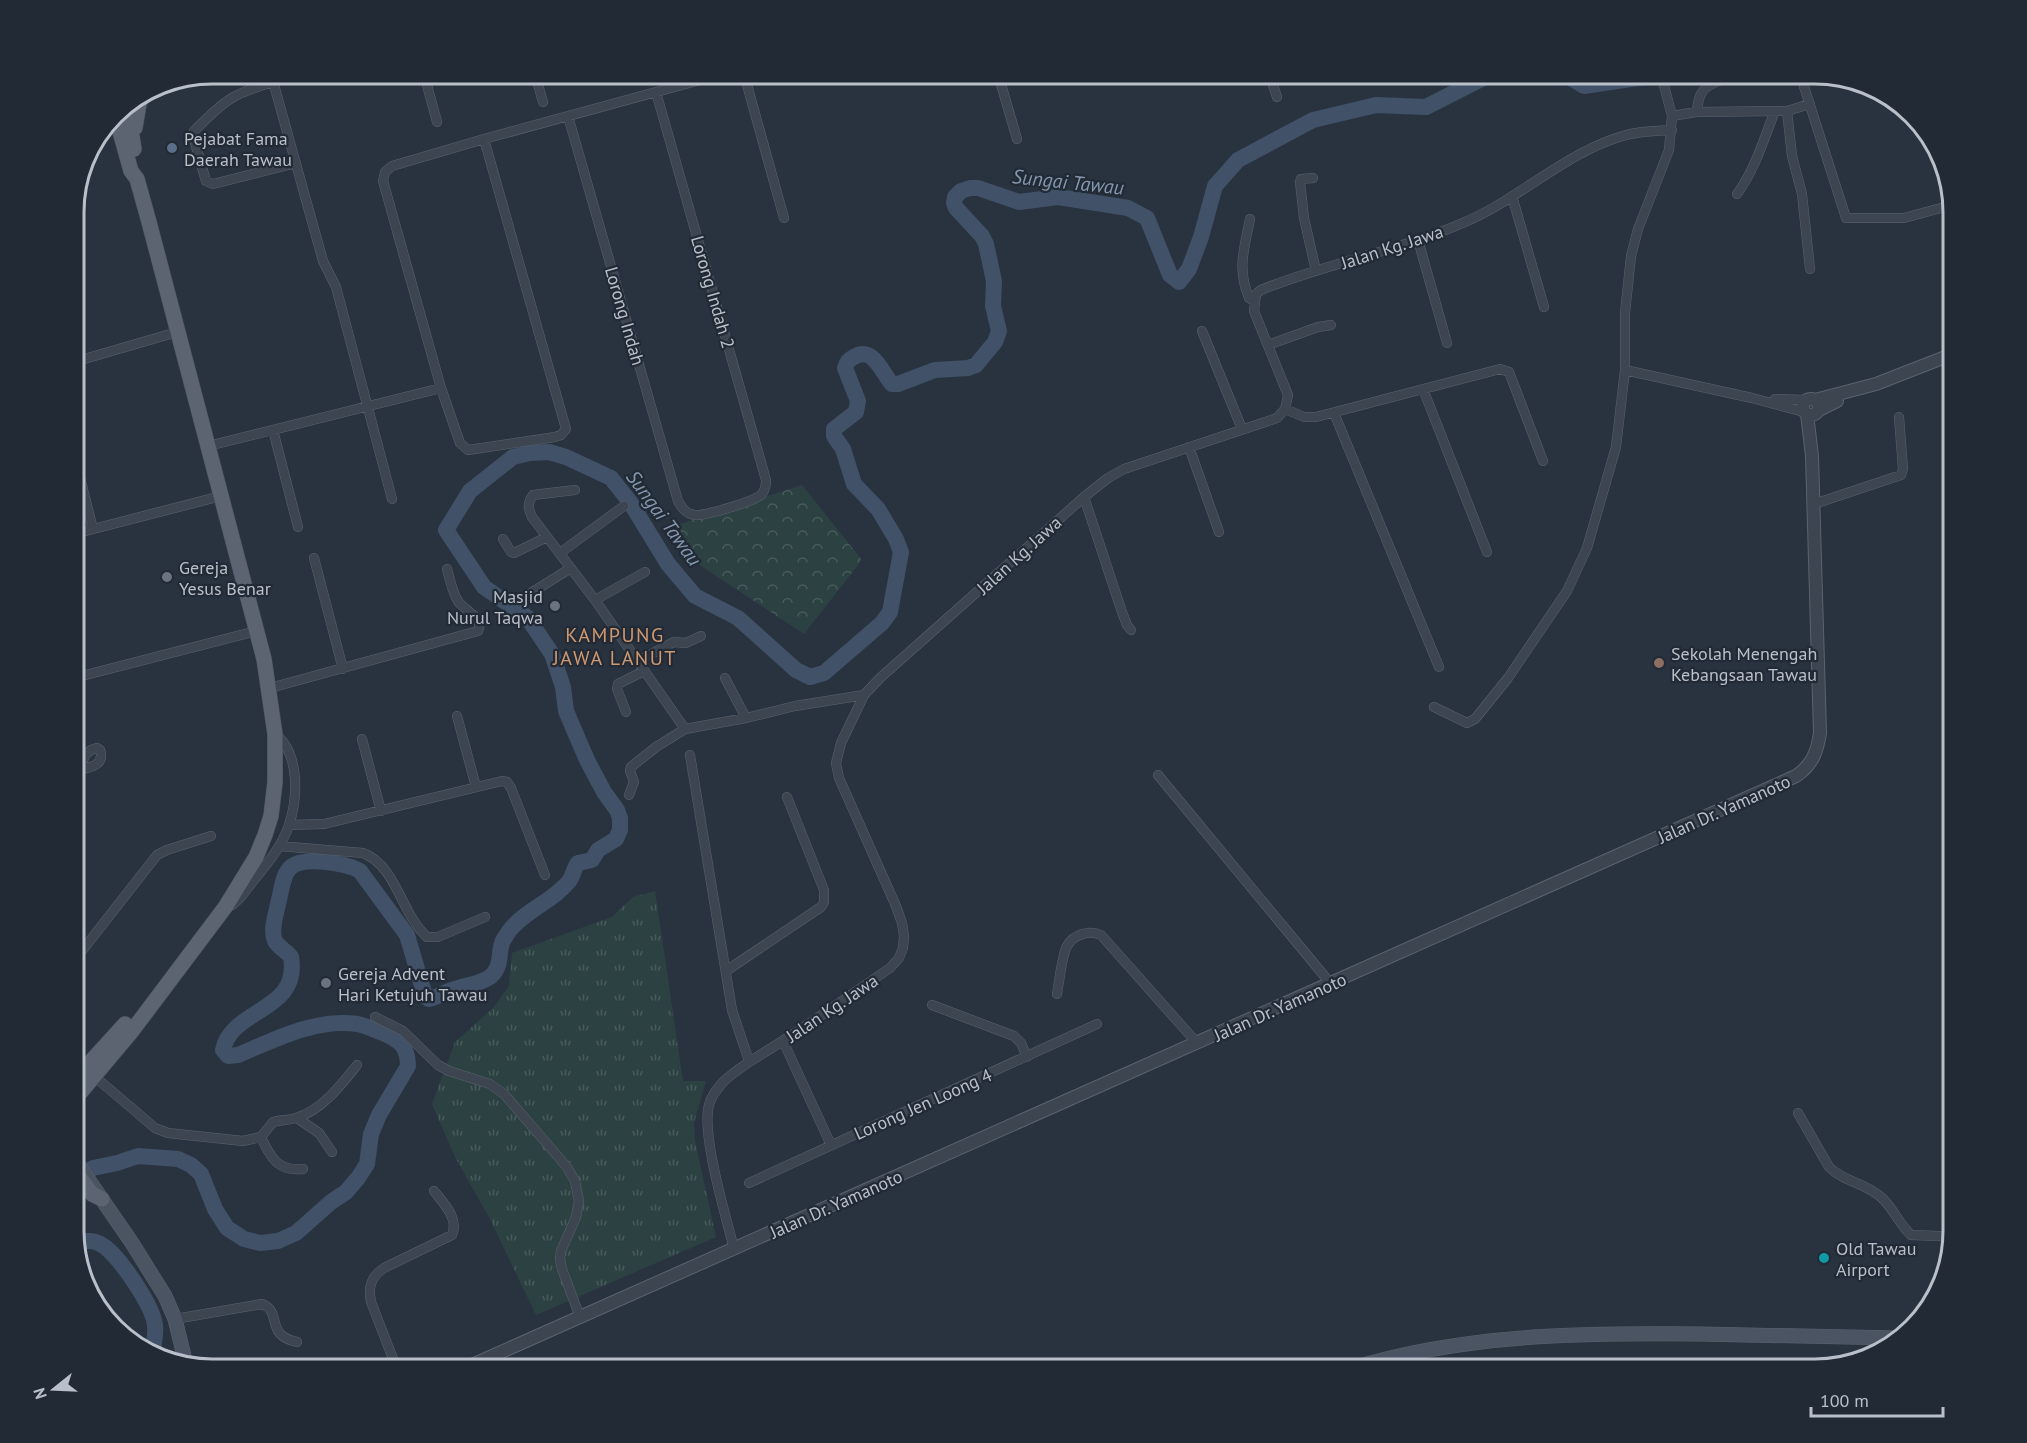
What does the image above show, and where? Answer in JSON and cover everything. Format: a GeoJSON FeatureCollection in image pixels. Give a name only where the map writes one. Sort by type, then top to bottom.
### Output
{"type":"FeatureCollection","features":[{"type":"Feature","properties":{"kind":"main road"},"geometry":{"type":"LineString","coordinates":[[133,144],[139,106]]}},
{"type":"Feature","properties":{"kind":"main road"},"geometry":{"type":"LineString","coordinates":[[84,1076],[126,1023],[159,994],[226,906],[256,857],[266,835],[275,782],[275,734],[270,688],[137,179],[138,168],[129,115]]}},
{"type":"Feature","properties":{"kind":"main road"},"geometry":{"type":"LineString","coordinates":[[119,124],[131,171],[137,179]]}},
{"type":"Feature","properties":{"kind":"main road"},"geometry":{"type":"LineString","coordinates":[[84,1176],[156,1281],[175,1319],[184,1356]]}},
{"type":"Feature","properties":{"kind":"main road"},"geometry":{"type":"LineString","coordinates":[[1390,1359],[1466,1343],[1547,1335],[1659,1334],[1886,1338]]}},
{"type":"Feature","properties":{"kind":"street"},"geometry":{"type":"LineString","coordinates":[[259,84],[233,96],[194,131],[206,181],[213,184],[296,163]]}},
{"type":"Feature","properties":{"kind":"street"},"geometry":{"type":"LineString","coordinates":[[275,84],[323,261],[336,287],[392,499]]}},
{"type":"Feature","properties":{"kind":"street"},"geometry":{"type":"LineString","coordinates":[[427,84],[437,122]]}},
{"type":"Feature","properties":{"kind":"street"},"geometry":{"type":"LineString","coordinates":[[538,84],[543,102]]}},
{"type":"Feature","properties":{"kind":"street"},"geometry":{"type":"LineString","coordinates":[[484,139],[566,429],[561,435],[555,437],[468,450],[460,443],[441,388],[383,181],[386,172],[393,166],[484,139],[685,84]]}},
{"type":"Feature","properties":{"kind":"street"},"geometry":{"type":"LineString","coordinates":[[747,84],[784,218]]}},
{"type":"Feature","properties":{"kind":"street"},"geometry":{"type":"LineString","coordinates":[[1001,84],[1017,139]]}},
{"type":"Feature","properties":{"kind":"street"},"geometry":{"type":"LineString","coordinates":[[1272,84],[1277,97]]}},
{"type":"Feature","properties":{"kind":"street"},"geometry":{"type":"LineString","coordinates":[[1434,707],[1467,723],[1475,719],[1508,678],[1567,591],[1587,548],[1616,447],[1625,370],[1625,313],[1631,256],[1638,229],[1669,150],[1672,116],[1663,84]]}},
{"type":"Feature","properties":{"kind":"street"},"geometry":{"type":"LineString","coordinates":[[1696,112],[1700,95],[1713,84]]}},
{"type":"Feature","properties":{"kind":"street"},"geometry":{"type":"LineString","coordinates":[[1803,84],[1846,218],[1904,218],[1943,208]]}},
{"type":"Feature","properties":{"kind":"street","name":"Lorong Indah 2"},"geometry":{"type":"LineString","coordinates":[[656,92],[766,480],[764,492],[756,499],[703,514],[687,513]]}},
{"type":"Feature","properties":{"kind":"street"},"geometry":{"type":"LineString","coordinates":[[1672,116],[1696,112],[1786,111],[1810,104]]}},
{"type":"Feature","properties":{"kind":"street"},"geometry":{"type":"LineString","coordinates":[[1737,194],[1744,186],[1775,111]]}},
{"type":"Feature","properties":{"kind":"street"},"geometry":{"type":"LineString","coordinates":[[1786,111],[1792,156],[1802,194],[1810,269]]}},
{"type":"Feature","properties":{"kind":"street","name":"Lorong Indah"},"geometry":{"type":"LineString","coordinates":[[568,116],[678,501],[687,513]]}},
{"type":"Feature","properties":{"kind":"street","name":"Jalan Kg. Jawa"},"geometry":{"type":"LineString","coordinates":[[1254,301],[1256,294],[1261,290],[1418,240],[1482,214],[1540,178],[1607,142],[1644,132],[1672,130]]}},
{"type":"Feature","properties":{"kind":"street"},"geometry":{"type":"LineString","coordinates":[[1313,178],[1301,179],[1300,182],[1304,218],[1316,271]]}},
{"type":"Feature","properties":{"kind":"street"},"geometry":{"type":"LineString","coordinates":[[1512,196],[1544,307]]}},
{"type":"Feature","properties":{"kind":"street"},"geometry":{"type":"LineString","coordinates":[[1250,219],[1241,266],[1244,286],[1249,298],[1254,301],[1254,311],[1288,395],[1285,409],[1304,417],[1334,413],[1500,369],[1509,372],[1543,461]]}},
{"type":"Feature","properties":{"kind":"street"},"geometry":{"type":"LineString","coordinates":[[1418,240],[1447,343]]}},
{"type":"Feature","properties":{"kind":"street"},"geometry":{"type":"LineString","coordinates":[[1268,345],[1318,327],[1331,325]]}},
{"type":"Feature","properties":{"kind":"street"},"geometry":{"type":"LineString","coordinates":[[1202,331],[1242,429]]}},
{"type":"Feature","properties":{"kind":"street"},"geometry":{"type":"LineString","coordinates":[[84,359],[177,332]]}},
{"type":"Feature","properties":{"kind":"street"},"geometry":{"type":"LineString","coordinates":[[1625,370],[1752,398],[1811,408],[1943,358]]}},
{"type":"Feature","properties":{"kind":"street"},"geometry":{"type":"LineString","coordinates":[[208,446],[441,388]]}},
{"type":"Feature","properties":{"kind":"street"},"geometry":{"type":"LineString","coordinates":[[1423,389],[1487,552]]}},
{"type":"Feature","properties":{"kind":"street","name":"Jalan Dr. Yamanoto"},"geometry":{"type":"LineString","coordinates":[[497,1359],[580,1317],[1782,784],[1806,769],[1818,748],[1820,733],[1812,456],[1815,422],[1811,408]]}},
{"type":"Feature","properties":{"kind":"street","name":"Jalan Kg. Jawa"},"geometry":{"type":"LineString","coordinates":[[734,1249],[707,1126],[712,1095],[729,1076],[890,968],[899,958],[903,948],[904,936],[896,906],[839,778],[836,763],[841,743],[864,695],[879,678],[1108,478],[1124,469],[1277,418],[1285,409]]}},
{"type":"Feature","properties":{"kind":"street"},"geometry":{"type":"LineString","coordinates":[[1334,413],[1439,667]]}},
{"type":"Feature","properties":{"kind":"street"},"geometry":{"type":"LineString","coordinates":[[1814,504],[1901,476],[1903,469],[1899,417]]}},
{"type":"Feature","properties":{"kind":"street"},"geometry":{"type":"LineString","coordinates":[[273,430],[298,527]]}},
{"type":"Feature","properties":{"kind":"street"},"geometry":{"type":"LineString","coordinates":[[1189,447],[1219,532]]}},
{"type":"Feature","properties":{"kind":"street"},"geometry":{"type":"LineString","coordinates":[[574,490],[533,495],[529,500],[528,509],[685,729]]}},
{"type":"Feature","properties":{"kind":"street"},"geometry":{"type":"LineString","coordinates":[[84,494],[93,529]]}},
{"type":"Feature","properties":{"kind":"street"},"geometry":{"type":"LineString","coordinates":[[84,531],[221,496]]}},
{"type":"Feature","properties":{"kind":"street"},"geometry":{"type":"LineString","coordinates":[[1084,497],[1126,625],[1131,630]]}},
{"type":"Feature","properties":{"kind":"street"},"geometry":{"type":"LineString","coordinates":[[560,553],[624,506]]}},
{"type":"Feature","properties":{"kind":"street"},"geometry":{"type":"LineString","coordinates":[[502,539],[514,553],[547,537]]}},
{"type":"Feature","properties":{"kind":"street"},"geometry":{"type":"LineString","coordinates":[[314,558],[343,669]]}},
{"type":"Feature","properties":{"kind":"street"},"geometry":{"type":"LineString","coordinates":[[526,596],[571,567]]}},
{"type":"Feature","properties":{"kind":"street"},"geometry":{"type":"LineString","coordinates":[[270,688],[478,631],[479,622],[458,602],[447,569]]}},
{"type":"Feature","properties":{"kind":"street"},"geometry":{"type":"LineString","coordinates":[[595,600],[645,572]]}},
{"type":"Feature","properties":{"kind":"street"},"geometry":{"type":"LineString","coordinates":[[84,675],[256,631]]}},
{"type":"Feature","properties":{"kind":"street"},"geometry":{"type":"LineString","coordinates":[[638,661],[674,642],[686,644],[701,636]]}},
{"type":"Feature","properties":{"kind":"street"},"geometry":{"type":"LineString","coordinates":[[626,712],[617,689],[618,684],[644,671]]}},
{"type":"Feature","properties":{"kind":"street"},"geometry":{"type":"LineString","coordinates":[[725,678],[746,718]]}},
{"type":"Feature","properties":{"kind":"street"},"geometry":{"type":"LineString","coordinates":[[629,795],[634,782],[631,767],[656,747],[685,729],[795,706],[864,695]]}},
{"type":"Feature","properties":{"kind":"street"},"geometry":{"type":"LineString","coordinates":[[457,716],[476,787]]}},
{"type":"Feature","properties":{"kind":"street"},"geometry":{"type":"LineString","coordinates":[[226,906],[235,903],[279,846],[289,825],[294,796],[294,770],[284,742],[275,734]]}},
{"type":"Feature","properties":{"kind":"street"},"geometry":{"type":"LineString","coordinates":[[362,739],[381,810]]}},
{"type":"Feature","properties":{"kind":"street"},"geometry":{"type":"LineString","coordinates":[[690,755],[732,1010],[749,1062]]}},
{"type":"Feature","properties":{"kind":"street"},"geometry":{"type":"LineString","coordinates":[[1158,776],[1331,984]]}},
{"type":"Feature","properties":{"kind":"street"},"geometry":{"type":"LineString","coordinates":[[289,825],[324,824],[502,781],[507,782],[511,788],[545,875]]}},
{"type":"Feature","properties":{"kind":"street"},"geometry":{"type":"LineString","coordinates":[[726,971],[824,902],[824,890],[787,797]]}},
{"type":"Feature","properties":{"kind":"street"},"geometry":{"type":"LineString","coordinates":[[84,948],[157,855],[211,836]]}},
{"type":"Feature","properties":{"kind":"street"},"geometry":{"type":"LineString","coordinates":[[279,846],[363,853],[372,856],[383,868],[413,919],[427,937],[438,937],[485,917]]}},
{"type":"Feature","properties":{"kind":"street"},"geometry":{"type":"LineString","coordinates":[[1057,994],[1067,946],[1083,933],[1093,932],[1101,935],[1197,1043]]}},
{"type":"Feature","properties":{"kind":"street"},"geometry":{"type":"LineString","coordinates":[[932,1005],[1014,1036],[1021,1043],[1027,1057]]}},
{"type":"Feature","properties":{"kind":"street"},"geometry":{"type":"LineString","coordinates":[[375,1017],[403,1031],[438,1065],[449,1071],[490,1084],[504,1094],[567,1167],[575,1181],[579,1201],[576,1217],[561,1251],[560,1259],[580,1317]]}},
{"type":"Feature","properties":{"kind":"street","name":"Lorong Jen Loong 4"},"geometry":{"type":"LineString","coordinates":[[748,1183],[1097,1024]]}},
{"type":"Feature","properties":{"kind":"street"},"geometry":{"type":"LineString","coordinates":[[783,1041],[831,1145]]}},
{"type":"Feature","properties":{"kind":"street"},"geometry":{"type":"LineString","coordinates":[[84,1079],[155,1128],[168,1133],[231,1141],[261,1137],[273,1122],[297,1118],[315,1108],[336,1091],[357,1065]]}},
{"type":"Feature","properties":{"kind":"street"},"geometry":{"type":"LineString","coordinates":[[1798,1113],[1829,1167],[1843,1178],[1866,1186],[1881,1198],[1908,1232],[1915,1236],[1943,1237]]}},
{"type":"Feature","properties":{"kind":"street"},"geometry":{"type":"LineString","coordinates":[[297,1118],[319,1133],[332,1152]]}},
{"type":"Feature","properties":{"kind":"street"},"geometry":{"type":"LineString","coordinates":[[261,1137],[268,1153],[279,1166],[286,1169],[303,1169]]}},
{"type":"Feature","properties":{"kind":"street"},"geometry":{"type":"LineString","coordinates":[[393,1359],[371,1302],[369,1292],[371,1282],[384,1268],[452,1235],[454,1229],[451,1213],[434,1191]]}},
{"type":"Feature","properties":{"kind":"street"},"geometry":{"type":"LineString","coordinates":[[175,1319],[262,1304],[268,1306],[272,1311],[277,1332],[285,1339],[297,1342]]}},
{"type":"Feature","properties":{"kind":"green space"},"geometry":{"type":"Polygon","coordinates":[[[802,485],[862,560],[804,634],[701,566],[677,525],[802,485]]]}},
{"type":"Feature","properties":{"kind":"green space"},"geometry":{"type":"Polygon","coordinates":[[[655,891],[683,1081],[706,1081],[694,1123],[695,1141],[716,1237],[536,1315],[489,1217],[455,1157],[432,1104],[455,1042],[494,1007],[509,986],[512,953],[612,917],[633,897],[655,891]]]}},
{"type":"Feature","properties":{"kind":"waterway","name":"Sungai Tawau"},"geometry":{"type":"LineString","coordinates":[[84,1174],[93,1168],[138,1156],[178,1159],[191,1165],[201,1174],[215,1209],[227,1228],[244,1239],[260,1243],[278,1241],[296,1233],[346,1192],[358,1178],[367,1164],[371,1134],[379,1115],[408,1066],[405,1049],[394,1038],[357,1024],[326,1024],[311,1027],[238,1055],[228,1056],[223,1050],[229,1036],[238,1025],[276,1000],[286,989],[291,975],[291,957],[275,941],[273,932],[282,886],[289,869],[303,862],[313,861],[345,865],[360,871],[407,935],[425,996],[429,999],[490,977],[498,965],[501,948],[509,931],[531,911],[556,894],[570,880],[578,863],[592,860],[598,850],[616,839],[620,830],[620,818],[587,760],[566,711],[563,687],[552,654],[527,617],[484,587],[446,530],[470,491],[513,457],[549,452],[566,457],[611,478],[630,502],[668,564],[695,596],[738,618],[796,670],[810,677],[824,673],[882,623],[890,612],[901,552],[878,509],[854,484],[843,449],[834,436],[834,429],[856,412],[858,401],[845,368],[847,363],[861,354],[872,357],[892,384],[898,384],[935,370],[968,368],[976,365],[995,342],[999,331],[993,306],[994,281],[986,244],[982,236],[956,208],[955,197],[961,191],[978,188],[1019,202],[1058,197],[1128,208],[1147,218],[1170,275],[1179,282],[1189,269],[1201,237],[1215,186],[1238,160],[1313,120],[1376,105],[1426,107],[1471,84]]}},
{"type":"Feature","properties":{"kind":"waterway","name":"Sungai Tawau"},"geometry":{"type":"LineString","coordinates":[[1581,84],[1584,86],[1597,84]]}},
{"type":"Feature","properties":{"kind":"waterway","name":"Sungai Tawau"},"geometry":{"type":"LineString","coordinates":[[84,1241],[99,1243],[109,1250],[126,1270],[142,1294],[153,1317],[155,1326],[154,1345]]}},
{"type":"Feature","properties":{"kind":"place","name":"Pejabat Fama Daerah Tawau"},"geometry":{"type":"Point","coordinates":[172,148]}},
{"type":"Feature","properties":{"kind":"place","name":"Gereja Yesus Benar"},"geometry":{"type":"Point","coordinates":[167,577]}},
{"type":"Feature","properties":{"kind":"place","name":"Masjid Nurul Taqwa"},"geometry":{"type":"Point","coordinates":[555,606]}},
{"type":"Feature","properties":{"kind":"place","name":"Sekolah Menengah Kebangsaan Tawau"},"geometry":{"type":"Point","coordinates":[1659,663]}},
{"type":"Feature","properties":{"kind":"place","name":"Gereja Advent Hari Ketujuh Tawau"},"geometry":{"type":"Point","coordinates":[326,983]}},
{"type":"Feature","properties":{"kind":"place","name":"Old Tawau Airport"},"geometry":{"type":"Point","coordinates":[1824,1258]}},
{"type":"Feature","properties":{"kind":"district","name":"KAMPUNG JAWA LANUT"},"geometry":{"type":"Point","coordinates":[615,646]}}]}
